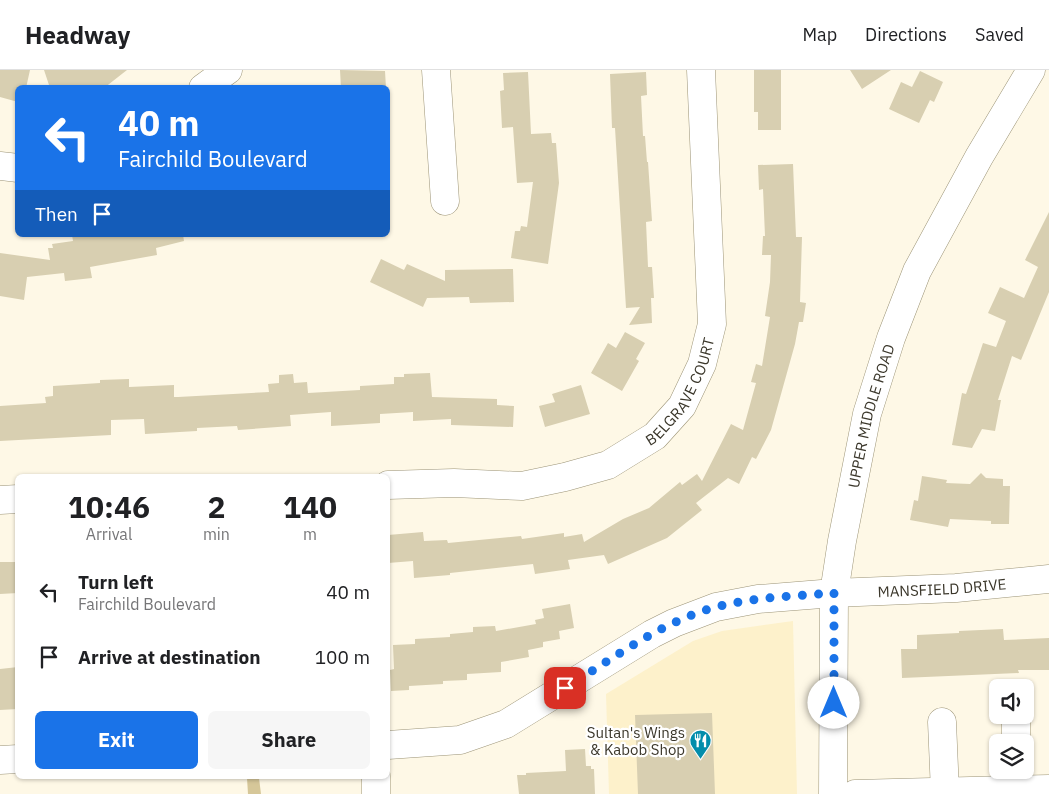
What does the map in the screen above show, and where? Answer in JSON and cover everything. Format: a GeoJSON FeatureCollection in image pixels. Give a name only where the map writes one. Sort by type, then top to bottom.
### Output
{"type":"FeatureCollection","features":[{"type":"Feature","properties":{"kind":"street"},"geometry":{"type":"LineString","coordinates":[[207,85],[228,70]]}},
{"type":"Feature","properties":{"kind":"street"},"geometry":{"type":"LineString","coordinates":[[436,70],[445,202]]}},
{"type":"Feature","properties":{"kind":"street","name":"BELGRAVE COURT"},"geometry":{"type":"LineString","coordinates":[[390,485],[454,483],[522,486],[565,478],[608,465],[654,436],[682,406],[702,364],[712,324],[701,70]]}},
{"type":"Feature","properties":{"kind":"street","name":"UPPER MIDDLE ROAD"},"geometry":{"type":"LineString","coordinates":[[833,794],[834,593],[842,541],[867,414],[891,338],[916,271],[979,157],[1031,70]]}},
{"type":"Feature","properties":{"kind":"street"},"geometry":{"type":"LineString","coordinates":[[0,166],[15,168]]}},
{"type":"Feature","properties":{"kind":"street"},"geometry":{"type":"LineString","coordinates":[[0,500],[15,499]]}},
{"type":"Feature","properties":{"kind":"street","name":"MANSFIELD DRIVE"},"geometry":{"type":"LineString","coordinates":[[390,746],[460,740],[506,724],[652,634],[674,623],[716,607],[758,599],[834,593],[956,588],[1049,579]]}},
{"type":"Feature","properties":{"kind":"street"},"geometry":{"type":"LineString","coordinates":[[942,722],[945,792]]}},
{"type":"Feature","properties":{"kind":"street"},"geometry":{"type":"LineString","coordinates":[[0,760],[15,759]]}},
{"type":"Feature","properties":{"kind":"street"},"geometry":{"type":"LineString","coordinates":[[376,779],[376,794]]}},
{"type":"Feature","properties":{"kind":"street"},"geometry":{"type":"LineString","coordinates":[[855,794],[945,792],[1015,780],[1049,789]]}},
{"type":"Feature","properties":{"kind":"shaded area"},"geometry":{"type":"Polygon","coordinates":[[[793,621],[797,794],[609,794],[606,694],[693,641],[722,631],[793,621]]]}},
{"type":"Feature","properties":{"kind":"shaded area"},"geometry":{"type":"Polygon","coordinates":[[[247,779],[259,779],[261,794],[248,794],[247,779]]]}},
{"type":"Feature","properties":{"kind":"building"},"geometry":{"type":"Polygon","coordinates":[[[0,70],[30,70],[27,85],[15,85],[15,101],[0,97],[0,70]]]}},
{"type":"Feature","properties":{"kind":"building"},"geometry":{"type":"Polygon","coordinates":[[[44,70],[127,70],[108,85],[49,85],[44,70]]]}},
{"type":"Feature","properties":{"kind":"building"},"geometry":{"type":"Polygon","coordinates":[[[340,70],[385,71],[386,85],[341,85],[340,70]]]}},
{"type":"Feature","properties":{"kind":"building"},"geometry":{"type":"Polygon","coordinates":[[[754,70],[781,70],[781,130],[758,130],[758,112],[754,112],[754,70]]]}},
{"type":"Feature","properties":{"kind":"building"},"geometry":{"type":"Polygon","coordinates":[[[850,70],[891,70],[862,89],[850,70]]]}},
{"type":"Feature","properties":{"kind":"building"},"geometry":{"type":"Polygon","coordinates":[[[920,71],[943,82],[934,102],[930,100],[919,123],[889,109],[901,82],[912,87],[920,71]]]}},
{"type":"Feature","properties":{"kind":"building"},"geometry":{"type":"Polygon","coordinates":[[[528,72],[531,134],[551,133],[552,143],[556,143],[559,183],[548,264],[511,258],[515,231],[520,231],[521,226],[527,227],[533,182],[517,183],[513,127],[502,128],[500,91],[504,90],[503,73],[528,72]]]}},
{"type":"Feature","properties":{"kind":"building"},"geometry":{"type":"Polygon","coordinates":[[[646,72],[647,95],[641,96],[643,136],[645,136],[648,162],[652,221],[646,222],[648,267],[652,267],[654,298],[651,298],[652,323],[629,325],[640,307],[626,308],[615,128],[612,128],[610,74],[646,72]]]}},
{"type":"Feature","properties":{"kind":"building"},"geometry":{"type":"Polygon","coordinates":[[[793,164],[796,237],[802,237],[800,302],[806,303],[803,322],[799,322],[795,344],[771,430],[756,459],[752,457],[739,484],[728,478],[696,503],[702,510],[667,538],[608,564],[604,555],[568,560],[570,569],[535,574],[533,564],[414,578],[413,561],[390,563],[390,535],[423,532],[424,541],[447,540],[448,543],[521,536],[522,539],[564,533],[564,537],[582,534],[584,542],[623,519],[649,508],[680,482],[682,485],[697,474],[702,481],[731,424],[743,430],[756,383],[751,382],[756,364],[762,366],[770,317],[765,316],[770,282],[771,255],[762,255],[763,236],[765,236],[763,189],[759,190],[758,165],[793,164]]]}},
{"type":"Feature","properties":{"kind":"building"},"geometry":{"type":"Polygon","coordinates":[[[1049,212],[1049,292],[1021,360],[1012,356],[998,400],[1001,400],[995,431],[982,429],[972,448],[952,445],[962,393],[966,394],[983,343],[996,347],[1006,321],[988,313],[1000,287],[1024,298],[1038,267],[1025,260],[1049,212]]]}},
{"type":"Feature","properties":{"kind":"building"},"geometry":{"type":"Polygon","coordinates":[[[72,237],[183,237],[184,241],[156,248],[157,255],[90,267],[92,278],[65,281],[64,273],[27,277],[24,300],[0,296],[0,253],[50,260],[48,248],[53,248],[52,244],[73,241],[72,237]]]}},
{"type":"Feature","properties":{"kind":"building"},"geometry":{"type":"Polygon","coordinates":[[[381,259],[404,270],[407,264],[445,281],[445,270],[513,269],[514,302],[470,303],[469,297],[427,298],[423,307],[370,282],[381,259]]]}},
{"type":"Feature","properties":{"kind":"building"},"geometry":{"type":"Polygon","coordinates":[[[625,332],[645,343],[636,359],[639,361],[622,391],[591,373],[608,343],[616,348],[625,332]]]}},
{"type":"Feature","properties":{"kind":"building"},"geometry":{"type":"Polygon","coordinates":[[[430,373],[432,397],[497,399],[497,405],[514,406],[513,427],[451,425],[451,419],[413,421],[413,412],[380,414],[380,423],[331,426],[331,412],[290,415],[291,426],[238,430],[237,426],[197,428],[197,431],[145,434],[144,419],[111,420],[111,435],[0,441],[0,406],[46,403],[45,397],[53,396],[53,386],[100,383],[100,380],[129,379],[129,387],[174,385],[174,397],[178,397],[269,392],[268,384],[279,383],[279,375],[293,374],[294,383],[307,382],[308,393],[360,390],[360,386],[394,384],[394,377],[404,377],[404,374],[430,373]]]}},
{"type":"Feature","properties":{"kind":"building"},"geometry":{"type":"Polygon","coordinates":[[[581,385],[590,414],[545,427],[539,406],[555,402],[552,394],[581,385]]]}},
{"type":"Feature","properties":{"kind":"building"},"geometry":{"type":"Polygon","coordinates":[[[981,473],[986,478],[1003,479],[1003,486],[1010,486],[1009,524],[991,524],[991,521],[950,519],[948,527],[910,520],[914,500],[918,501],[922,476],[947,480],[946,483],[970,484],[981,473]]]}},
{"type":"Feature","properties":{"kind":"building"},"geometry":{"type":"Polygon","coordinates":[[[0,562],[15,562],[15,593],[0,594],[0,562]]]}},
{"type":"Feature","properties":{"kind":"building"},"geometry":{"type":"Polygon","coordinates":[[[570,604],[574,628],[559,631],[560,639],[543,642],[543,647],[528,650],[529,657],[501,662],[501,672],[467,674],[467,680],[443,681],[443,684],[409,686],[409,690],[391,691],[390,670],[394,669],[393,645],[415,644],[415,639],[450,637],[450,634],[473,632],[473,627],[495,626],[496,631],[536,624],[535,620],[544,618],[542,609],[570,604]]]}},
{"type":"Feature","properties":{"kind":"building"},"geometry":{"type":"Polygon","coordinates":[[[1003,629],[1004,640],[1049,638],[1049,670],[1018,670],[1019,673],[902,678],[901,649],[917,649],[917,635],[1003,629]]]}},
{"type":"Feature","properties":{"kind":"building"},"geometry":{"type":"Polygon","coordinates":[[[15,667],[15,709],[0,710],[0,669],[15,667]]]}},
{"type":"Feature","properties":{"kind":"building"},"geometry":{"type":"Polygon","coordinates":[[[712,713],[715,794],[638,794],[635,715],[712,713]]]}},
{"type":"Feature","properties":{"kind":"building"},"geometry":{"type":"Polygon","coordinates":[[[585,749],[586,766],[591,766],[591,769],[594,769],[595,794],[519,794],[517,775],[566,771],[565,750],[585,749]]]}},
{"type":"Feature","properties":{"kind":"place","name":"Sultan's Wings & Kabob Shop"},"geometry":{"type":"Point","coordinates":[701,760]}},
{"type":"Feature","properties":{"kind":"route"},"geometry":{"type":"LineString","coordinates":[[565,688],[652,634],[674,623],[716,607],[758,599],[834,593],[834,703]]}}]}
